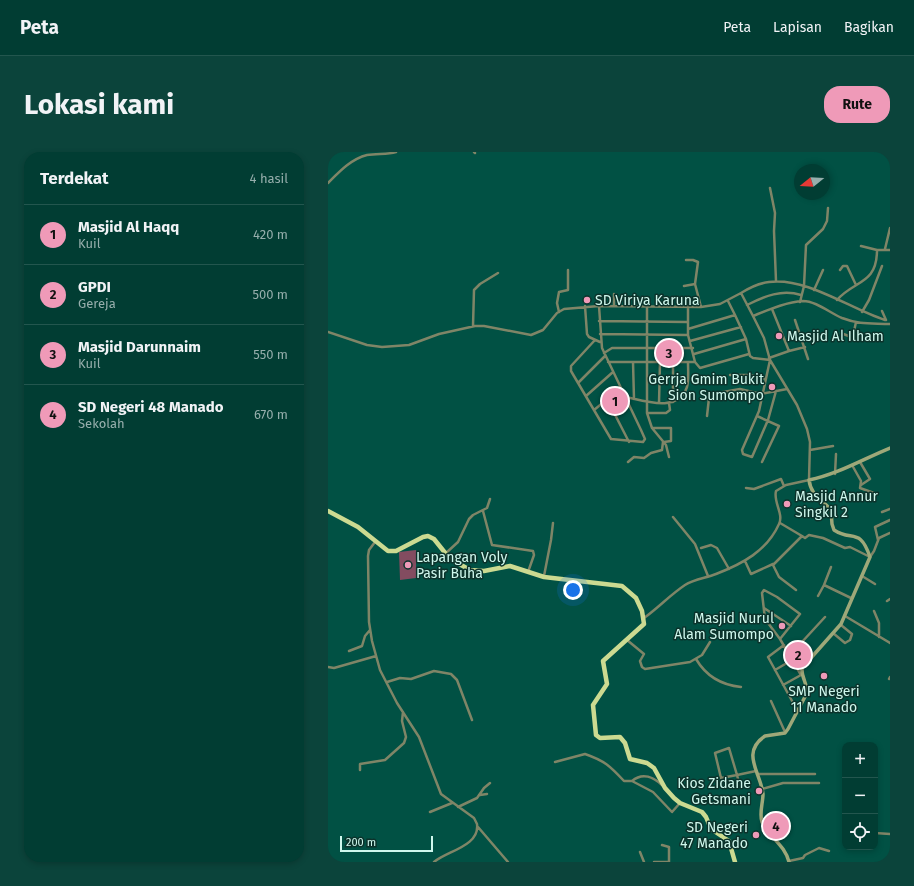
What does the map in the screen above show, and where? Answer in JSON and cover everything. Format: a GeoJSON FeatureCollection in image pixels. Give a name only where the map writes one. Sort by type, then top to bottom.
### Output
{"type":"FeatureCollection","features":[{"type":"Feature","properties":{"kind":"highway"},"geometry":{"type":"LineString","coordinates":[[328,511],[358,527],[384,549],[396,551],[423,537],[428,536],[434,539],[446,554],[460,565],[472,570],[484,571],[510,566],[544,577],[622,586],[636,598],[644,618],[644,624],[602,662],[607,684],[592,705],[596,735],[600,738],[618,736],[625,743],[629,758],[647,763],[654,768],[665,788],[680,803],[702,812],[711,829],[729,841],[735,862]]}},
{"type":"Feature","properties":{"kind":"street"},"geometry":{"type":"LineString","coordinates":[[328,183],[346,165],[368,153],[396,152]]}},
{"type":"Feature","properties":{"kind":"street"},"geometry":{"type":"LineString","coordinates":[[770,188],[775,213],[774,230],[776,281]]}},
{"type":"Feature","properties":{"kind":"street"},"geometry":{"type":"LineString","coordinates":[[800,302],[804,286],[806,245],[823,229],[827,221],[828,208]]}},
{"type":"Feature","properties":{"kind":"street"},"geometry":{"type":"LineString","coordinates":[[885,249],[890,228]]}},
{"type":"Feature","properties":{"kind":"street"},"geometry":{"type":"LineString","coordinates":[[861,246],[877,250],[890,250]]}},
{"type":"Feature","properties":{"kind":"street"},"geometry":{"type":"LineString","coordinates":[[837,300],[843,293],[868,278],[876,262],[877,250]]}},
{"type":"Feature","properties":{"kind":"street"},"geometry":{"type":"LineString","coordinates":[[686,260],[698,262],[695,284],[701,307]]}},
{"type":"Feature","properties":{"kind":"street"},"geometry":{"type":"LineString","coordinates":[[840,270],[843,266],[847,266],[856,285]]}},
{"type":"Feature","properties":{"kind":"street"},"geometry":{"type":"LineString","coordinates":[[862,312],[869,300],[882,266]]}},
{"type":"Feature","properties":{"kind":"street"},"geometry":{"type":"LineString","coordinates":[[559,312],[557,302],[559,292],[568,290],[568,270]]}},
{"type":"Feature","properties":{"kind":"street"},"geometry":{"type":"LineString","coordinates":[[814,290],[823,270]]}},
{"type":"Feature","properties":{"kind":"street"},"geometry":{"type":"LineString","coordinates":[[473,327],[474,290],[480,284],[498,273]]}},
{"type":"Feature","properties":{"kind":"street"},"geometry":{"type":"LineString","coordinates":[[328,332],[374,346],[400,346],[421,342],[439,334],[484,326],[531,335],[543,330],[559,312],[564,309],[585,306],[614,305],[701,307],[716,305],[728,301],[765,282],[776,281],[804,286],[862,312],[885,320],[889,324]]}},
{"type":"Feature","properties":{"kind":"street"},"geometry":{"type":"LineString","coordinates":[[684,286],[695,284]]}},
{"type":"Feature","properties":{"kind":"street"},"geometry":{"type":"LineString","coordinates":[[747,305],[764,297],[781,292],[792,292],[801,295]]}},
{"type":"Feature","properties":{"kind":"street"},"geometry":{"type":"LineString","coordinates":[[741,293],[764,338],[769,359],[805,421],[809,436],[810,488],[816,498],[830,510],[834,530],[859,538],[863,542],[870,557]]}},
{"type":"Feature","properties":{"kind":"street"},"geometry":{"type":"LineString","coordinates":[[614,294],[614,305]]}},
{"type":"Feature","properties":{"kind":"street"},"geometry":{"type":"LineString","coordinates":[[728,301],[741,327],[750,354],[753,358],[769,359],[789,351],[805,347]]}},
{"type":"Feature","properties":{"kind":"street"},"geometry":{"type":"LineString","coordinates":[[753,316],[772,309],[800,302],[810,302],[841,318],[862,324],[889,324]]}},
{"type":"Feature","properties":{"kind":"street"},"geometry":{"type":"LineString","coordinates":[[585,306],[587,334],[600,342]]}},
{"type":"Feature","properties":{"kind":"street"},"geometry":{"type":"LineString","coordinates":[[596,340],[570,367],[611,439],[641,442],[645,439],[604,354],[600,342],[598,306]]}},
{"type":"Feature","properties":{"kind":"street"},"geometry":{"type":"LineString","coordinates":[[647,306],[647,413],[652,428],[667,447],[669,457]]}},
{"type":"Feature","properties":{"kind":"street"},"geometry":{"type":"LineString","coordinates":[[688,306],[688,335],[693,348],[695,362],[700,368],[750,354]]}},
{"type":"Feature","properties":{"kind":"street"},"geometry":{"type":"LineString","coordinates":[[772,309],[789,351]]}},
{"type":"Feature","properties":{"kind":"street"},"geometry":{"type":"LineString","coordinates":[[882,310],[885,320]]}},
{"type":"Feature","properties":{"kind":"street"},"geometry":{"type":"LineString","coordinates":[[688,329],[735,315]]}},
{"type":"Feature","properties":{"kind":"street"},"geometry":{"type":"LineString","coordinates":[[795,320],[808,359]]}},
{"type":"Feature","properties":{"kind":"street"},"geometry":{"type":"LineString","coordinates":[[599,321],[687,322]]}},
{"type":"Feature","properties":{"kind":"street"},"geometry":{"type":"LineString","coordinates":[[841,334],[851,337],[853,336],[856,322]]}},
{"type":"Feature","properties":{"kind":"street"},"geometry":{"type":"LineString","coordinates":[[690,341],[741,327]]}},
{"type":"Feature","properties":{"kind":"street"},"geometry":{"type":"LineString","coordinates":[[600,334],[688,335]]}},
{"type":"Feature","properties":{"kind":"street"},"geometry":{"type":"LineString","coordinates":[[694,354],[746,340]]}},
{"type":"Feature","properties":{"kind":"street"},"geometry":{"type":"LineString","coordinates":[[578,383],[604,354],[612,348],[693,348]]}},
{"type":"Feature","properties":{"kind":"street"},"geometry":{"type":"LineString","coordinates":[[769,359],[764,394],[757,416],[742,450],[743,454],[752,457],[768,420],[776,391]]}},
{"type":"Feature","properties":{"kind":"street"},"geometry":{"type":"LineString","coordinates":[[608,362],[695,362]]}},
{"type":"Feature","properties":{"kind":"street"},"geometry":{"type":"LineString","coordinates":[[633,362],[634,399]]}},
{"type":"Feature","properties":{"kind":"street"},"geometry":{"type":"LineString","coordinates":[[659,403],[660,362]]}},
{"type":"Feature","properties":{"kind":"street"},"geometry":{"type":"LineString","coordinates":[[673,362],[673,402]]}},
{"type":"Feature","properties":{"kind":"street"},"geometry":{"type":"LineString","coordinates":[[626,397],[646,402],[673,402],[679,398],[687,387],[688,362]]}},
{"type":"Feature","properties":{"kind":"street"},"geometry":{"type":"LineString","coordinates":[[586,396],[613,372]]}},
{"type":"Feature","properties":{"kind":"street"},"geometry":{"type":"LineString","coordinates":[[730,375],[750,376],[766,379]]}},
{"type":"Feature","properties":{"kind":"street"},"geometry":{"type":"LineString","coordinates":[[594,410],[621,388]]}},
{"type":"Feature","properties":{"kind":"street"},"geometry":{"type":"LineString","coordinates":[[707,416],[712,394],[740,389],[764,394],[787,388]]}},
{"type":"Feature","properties":{"kind":"street"},"geometry":{"type":"LineString","coordinates":[[607,399],[629,442]]}},
{"type":"Feature","properties":{"kind":"street"},"geometry":{"type":"LineString","coordinates":[[647,413],[666,413],[670,410],[670,403]]}},
{"type":"Feature","properties":{"kind":"street"},"geometry":{"type":"LineString","coordinates":[[757,416],[768,420],[779,427],[762,462]]}},
{"type":"Feature","properties":{"kind":"street"},"geometry":{"type":"LineString","coordinates":[[652,428],[671,428],[671,441],[663,442]]}},
{"type":"Feature","properties":{"kind":"street"},"geometry":{"type":"LineString","coordinates":[[628,462],[634,457],[644,458],[651,453],[662,450],[663,442]]}},
{"type":"Feature","properties":{"kind":"street"},"geometry":{"type":"LineString","coordinates":[[810,450],[833,446]]}},
{"type":"Feature","properties":{"kind":"street"},"geometry":{"type":"LineString","coordinates":[[644,618],[685,585],[729,569],[745,561],[768,542],[780,523],[776,494],[778,490],[784,486],[834,474],[890,448]]}},
{"type":"Feature","properties":{"kind":"street"},"geometry":{"type":"LineString","coordinates":[[834,474],[836,454]]}},
{"type":"Feature","properties":{"kind":"street"},"geometry":{"type":"LineString","coordinates":[[860,461],[870,479],[860,485]]}},
{"type":"Feature","properties":{"kind":"street"},"geometry":{"type":"LineString","coordinates":[[852,466],[862,481],[860,489],[874,493]]}},
{"type":"Feature","properties":{"kind":"street"},"geometry":{"type":"LineString","coordinates":[[746,488],[760,487],[781,479],[784,486]]}},
{"type":"Feature","properties":{"kind":"street"},"geometry":{"type":"LineString","coordinates":[[446,554],[458,542],[469,519],[475,514],[483,511],[488,506],[490,499]]}},
{"type":"Feature","properties":{"kind":"street"},"geometry":{"type":"LineString","coordinates":[[882,512],[890,509]]}},
{"type":"Feature","properties":{"kind":"street"},"geometry":{"type":"LineString","coordinates":[[483,511],[492,545],[532,551],[534,555],[528,572]]}},
{"type":"Feature","properties":{"kind":"street"},"geometry":{"type":"LineString","coordinates":[[673,517],[695,544],[708,576]]}},
{"type":"Feature","properties":{"kind":"street"},"geometry":{"type":"LineString","coordinates":[[801,675],[802,668],[841,624],[851,598],[870,557],[877,546],[878,540],[874,527],[890,520]]}},
{"type":"Feature","properties":{"kind":"street"},"geometry":{"type":"LineString","coordinates":[[544,577],[553,523]]}},
{"type":"Feature","properties":{"kind":"street"},"geometry":{"type":"LineString","coordinates":[[780,523],[805,538],[809,535],[823,538],[844,548],[851,547],[870,557]]}},
{"type":"Feature","properties":{"kind":"street"},"geometry":{"type":"LineString","coordinates":[[878,540],[890,533]]}},
{"type":"Feature","properties":{"kind":"street"},"geometry":{"type":"LineString","coordinates":[[745,561],[751,574],[773,564],[802,536]]}},
{"type":"Feature","properties":{"kind":"street"},"geometry":{"type":"LineString","coordinates":[[375,542],[369,550],[368,556],[370,630],[376,656],[387,682],[419,737],[428,756],[439,790],[444,796],[474,818],[478,827],[508,862]]}},
{"type":"Feature","properties":{"kind":"street"},"geometry":{"type":"LineString","coordinates":[[701,548],[710,545],[717,548],[729,569]]}},
{"type":"Feature","properties":{"kind":"street"},"geometry":{"type":"LineString","coordinates":[[773,564],[779,577],[796,590]]}},
{"type":"Feature","properties":{"kind":"street"},"geometry":{"type":"LineString","coordinates":[[818,596],[831,567]]}},
{"type":"Feature","properties":{"kind":"street"},"geometry":{"type":"LineString","coordinates":[[862,576],[875,584]]}},
{"type":"Feature","properties":{"kind":"street"},"geometry":{"type":"LineString","coordinates":[[824,585],[851,598]]}},
{"type":"Feature","properties":{"kind":"street"},"geometry":{"type":"LineString","coordinates":[[780,638],[800,613],[766,590],[762,593],[766,619],[780,638],[807,688],[807,693],[796,710],[785,733]]}},
{"type":"Feature","properties":{"kind":"street"},"geometry":{"type":"LineString","coordinates":[[764,608],[791,626]]}},
{"type":"Feature","properties":{"kind":"street"},"geometry":{"type":"LineString","coordinates":[[874,611],[879,623],[879,637]]}},
{"type":"Feature","properties":{"kind":"street"},"geometry":{"type":"LineString","coordinates":[[844,616],[890,643]]}},
{"type":"Feature","properties":{"kind":"street"},"geometry":{"type":"LineString","coordinates":[[790,655],[825,617]]}},
{"type":"Feature","properties":{"kind":"street"},"geometry":{"type":"LineString","coordinates":[[833,633],[845,643],[850,640],[852,635],[841,624]]}},
{"type":"Feature","properties":{"kind":"street"},"geometry":{"type":"LineString","coordinates":[[349,651],[362,646],[365,636],[370,630]]}},
{"type":"Feature","properties":{"kind":"street"},"geometry":{"type":"LineString","coordinates":[[627,640],[643,653],[640,661],[644,668],[682,665],[702,655],[710,642]]}},
{"type":"Feature","properties":{"kind":"street"},"geometry":{"type":"LineString","coordinates":[[784,646],[768,656],[796,710]]}},
{"type":"Feature","properties":{"kind":"street"},"geometry":{"type":"LineString","coordinates":[[328,667],[333,668],[376,656]]}},
{"type":"Feature","properties":{"kind":"street"},"geometry":{"type":"LineString","coordinates":[[696,659],[708,675],[725,683],[741,686]]}},
{"type":"Feature","properties":{"kind":"street"},"geometry":{"type":"LineString","coordinates":[[775,670],[792,660]]}},
{"type":"Feature","properties":{"kind":"street"},"geometry":{"type":"LineString","coordinates":[[387,682],[400,678],[411,679],[434,671],[452,674],[457,680],[472,720]]}},
{"type":"Feature","properties":{"kind":"street"},"geometry":{"type":"LineString","coordinates":[[783,685],[801,675]]}},
{"type":"Feature","properties":{"kind":"street"},"geometry":{"type":"LineString","coordinates":[[771,701],[785,733]]}},
{"type":"Feature","properties":{"kind":"street"},"geometry":{"type":"LineString","coordinates":[[360,770],[360,764],[385,760],[404,743],[406,739],[402,721],[403,711]]}},
{"type":"Feature","properties":{"kind":"street"},"geometry":{"type":"LineString","coordinates":[[785,733],[768,734],[758,743],[753,754],[756,772],[762,789],[761,812],[763,823],[783,848],[789,862],[803,858],[805,855],[819,848],[829,851]]}},
{"type":"Feature","properties":{"kind":"street"},"geometry":{"type":"LineString","coordinates":[[744,785],[740,787],[737,775],[729,748],[715,753],[722,778],[737,775],[756,772],[814,774]]}},
{"type":"Feature","properties":{"kind":"street"},"geometry":{"type":"LineString","coordinates":[[556,762],[583,754],[597,758],[615,770],[624,782],[632,781],[642,776],[652,777],[665,788]]}},
{"type":"Feature","properties":{"kind":"street"},"geometry":{"type":"LineString","coordinates":[[632,781],[653,792],[672,812],[680,803]]}},
{"type":"Feature","properties":{"kind":"street"},"geometry":{"type":"LineString","coordinates":[[458,807],[476,799],[484,788],[490,783]]}},
{"type":"Feature","properties":{"kind":"street"},"geometry":{"type":"LineString","coordinates":[[762,789],[783,784],[819,783]]}},
{"type":"Feature","properties":{"kind":"street"},"geometry":{"type":"LineString","coordinates":[[480,795],[487,794]]}},
{"type":"Feature","properties":{"kind":"street"},"geometry":{"type":"LineString","coordinates":[[430,812],[452,802]]}},
{"type":"Feature","properties":{"kind":"street"},"geometry":{"type":"LineString","coordinates":[[434,862],[470,841],[478,827]]}},
{"type":"Feature","properties":{"kind":"street"},"geometry":{"type":"LineString","coordinates":[[878,833],[890,834]]}},
{"type":"Feature","properties":{"kind":"street"},"geometry":{"type":"LineString","coordinates":[[654,862],[668,862],[669,847],[662,845]]}},
{"type":"Feature","properties":{"kind":"street"},"geometry":{"type":"LineString","coordinates":[[640,852],[644,862]]}},
{"type":"Feature","properties":{"kind":"shaded area","name":"Lapangan Voly Pasir Buha"},"geometry":{"type":"Polygon","coordinates":[[[416,550],[416,578],[400,580],[399,552],[416,550]]]}},
{"type":"Feature","properties":{"kind":"place","name":"SD Viriya Karuna"},"geometry":{"type":"Point","coordinates":[587,300]}},
{"type":"Feature","properties":{"kind":"place","name":"Masjid Al Ilham"},"geometry":{"type":"Point","coordinates":[779,336]}},
{"type":"Feature","properties":{"kind":"place","name":"Masjid Darunnaim"},"geometry":{"type":"Point","coordinates":[669,353]}},
{"type":"Feature","properties":{"kind":"place","name":"Gerrja Gmim Bukit Sion Sumompo"},"geometry":{"type":"Point","coordinates":[772,387]}},
{"type":"Feature","properties":{"kind":"place","name":"Masjid Al Haqq"},"geometry":{"type":"Point","coordinates":[615,401]}},
{"type":"Feature","properties":{"kind":"place","name":"Masjid Annur Singkil 2"},"geometry":{"type":"Point","coordinates":[787,504]}},
{"type":"Feature","properties":{"kind":"place","name":"Lapangan Voly Pasir Buha"},"geometry":{"type":"Point","coordinates":[408,565]}},
{"type":"Feature","properties":{"kind":"place","name":"Masjid Nurul Alam Sumompo"},"geometry":{"type":"Point","coordinates":[782,626]}},
{"type":"Feature","properties":{"kind":"place","name":"GPDI"},"geometry":{"type":"Point","coordinates":[798,655]}},
{"type":"Feature","properties":{"kind":"place","name":"SMP Negeri 11 Manado"},"geometry":{"type":"Point","coordinates":[824,676]}},
{"type":"Feature","properties":{"kind":"place","name":"Kios Zidane Getsmani"},"geometry":{"type":"Point","coordinates":[759,791]}},
{"type":"Feature","properties":{"kind":"place","name":"SD Negeri 48 Manado"},"geometry":{"type":"Point","coordinates":[776,826]}},
{"type":"Feature","properties":{"kind":"place","name":"SD Negeri 47 Manado"},"geometry":{"type":"Point","coordinates":[756,835]}}]}
